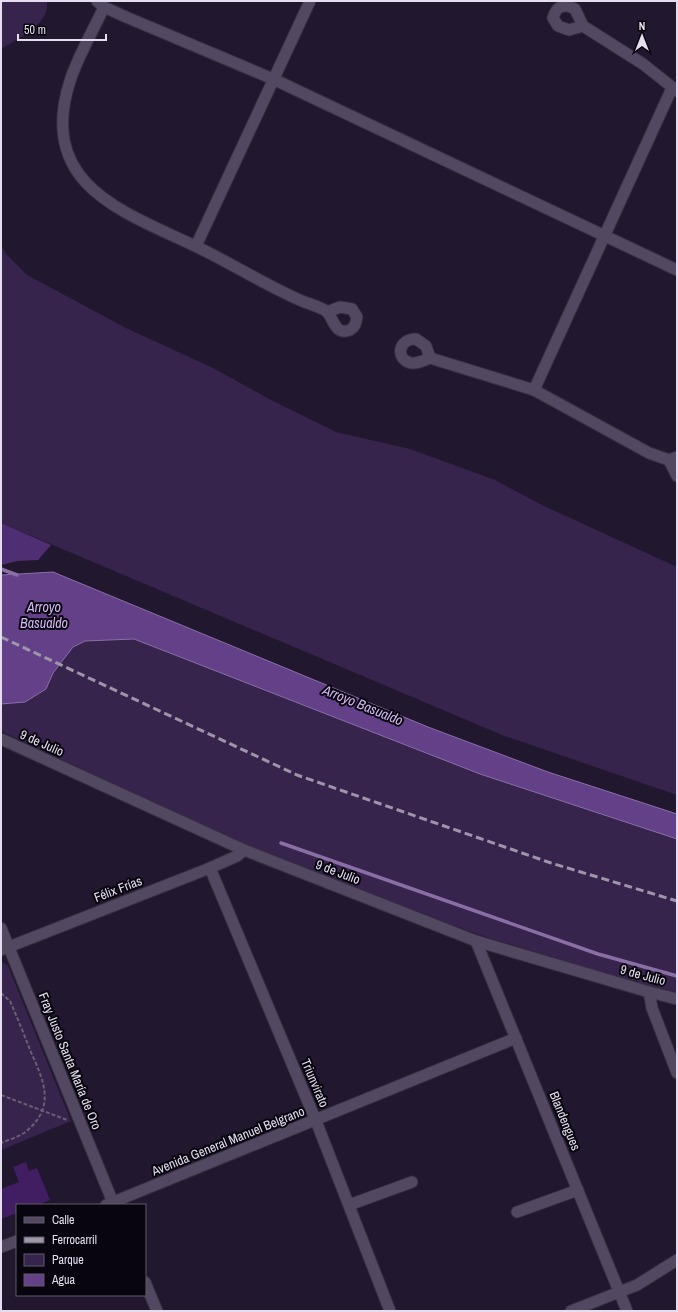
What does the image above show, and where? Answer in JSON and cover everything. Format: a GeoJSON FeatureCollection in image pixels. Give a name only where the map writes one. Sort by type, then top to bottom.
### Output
{"type":"FeatureCollection","features":[{"type":"Feature","properties":{"kind":"street"},"geometry":{"type":"LineString","coordinates":[[196,246],[310,1]]}},
{"type":"Feature","properties":{"kind":"street"},"geometry":{"type":"LineString","coordinates":[[327,312],[284,294],[196,246],[153,228],[110,204],[86,184],[71,159],[63,132],[64,101],[70,80],[101,4],[273,79],[677,270]]}},
{"type":"Feature","properties":{"kind":"street"},"geometry":{"type":"LineString","coordinates":[[534,390],[605,236],[675,90],[638,60],[583,26]]}},
{"type":"Feature","properties":{"kind":"street"},"geometry":{"type":"LineString","coordinates":[[430,358],[534,390],[631,444],[673,458],[677,476]]}},
{"type":"Feature","properties":{"kind":"street","name":"9 de Julio"},"geometry":{"type":"LineString","coordinates":[[1,739],[244,850],[476,941],[677,999]]}},
{"type":"Feature","properties":{"kind":"street","name":"Félix Frías"},"geometry":{"type":"LineString","coordinates":[[5,949],[210,868],[237,856],[244,850]]}},
{"type":"Feature","properties":{"kind":"street","name":"Triunvirato"},"geometry":{"type":"LineString","coordinates":[[210,868],[316,1121],[390,1311]]}},
{"type":"Feature","properties":{"kind":"street","name":"Fray Justo Santa María de Oro"},"geometry":{"type":"LineString","coordinates":[[1,928],[5,949],[80,1125],[111,1204]]}},
{"type":"Feature","properties":{"kind":"street","name":"Blandengues"},"geometry":{"type":"LineString","coordinates":[[476,941],[627,1311]]}},
{"type":"Feature","properties":{"kind":"street"},"geometry":{"type":"LineString","coordinates":[[649,992],[652,1008],[677,1072]]}},
{"type":"Feature","properties":{"kind":"street","name":"Avenida General Manuel Belgrano"},"geometry":{"type":"LineString","coordinates":[[111,1204],[516,1038]]}},
{"type":"Feature","properties":{"kind":"street"},"geometry":{"type":"LineString","coordinates":[[349,1205],[412,1182]]}},
{"type":"Feature","properties":{"kind":"street"},"geometry":{"type":"LineString","coordinates":[[517,1212],[578,1190]]}},
{"type":"Feature","properties":{"kind":"street"},"geometry":{"type":"LineString","coordinates":[[1,1247],[16,1241]]}},
{"type":"Feature","properties":{"kind":"street"},"geometry":{"type":"LineString","coordinates":[[571,1311],[620,1291],[637,1286],[677,1260]]}},
{"type":"Feature","properties":{"kind":"street"},"geometry":{"type":"LineString","coordinates":[[146,1284],[157,1311]]}},
{"type":"Feature","properties":{"kind":"path"},"geometry":{"type":"LineString","coordinates":[[1,993],[10,1001],[44,1082],[45,1098],[42,1110],[23,1134],[1,1142]]}},
{"type":"Feature","properties":{"kind":"path"},"geometry":{"type":"LineString","coordinates":[[1,1095],[80,1125]]}},
{"type":"Feature","properties":{"kind":"green space"},"geometry":{"type":"Polygon","coordinates":[[[1,1],[47,1],[47,10],[32,30],[1,49],[1,1]]]}},
{"type":"Feature","properties":{"kind":"green space"},"geometry":{"type":"Polygon","coordinates":[[[1,246],[7,255],[27,275],[126,328],[213,368],[271,400],[336,432],[410,449],[495,480],[544,506],[677,567],[677,795],[502,735],[1,523],[1,246]]]}},
{"type":"Feature","properties":{"kind":"green space"},"geometry":{"type":"Polygon","coordinates":[[[134,639],[480,774],[677,839],[677,992],[639,984],[477,934],[259,852],[1,731],[1,704],[25,702],[46,689],[53,673],[73,647],[85,641],[134,639]]]}},
{"type":"Feature","properties":{"kind":"green space"},"geometry":{"type":"Polygon","coordinates":[[[1,961],[8,966],[71,1121],[1,1150],[1,961]]]}},
{"type":"Feature","properties":{"kind":"shaded area"},"geometry":{"type":"Polygon","coordinates":[[[1,523],[51,545],[38,560],[17,561],[1,565],[1,523]]]}},
{"type":"Feature","properties":{"kind":"water","name":"Arroyo Basualdo"},"geometry":{"type":"Polygon","coordinates":[[[53,572],[428,727],[548,772],[677,814],[677,839],[480,774],[134,639],[85,641],[73,647],[53,673],[46,689],[25,702],[1,704],[1,575],[53,572]]]}},
{"type":"Feature","properties":{"kind":"building"},"geometry":{"type":"Polygon","coordinates":[[[26,1162],[29,1171],[37,1168],[50,1200],[40,1204],[16,1204],[16,1213],[1,1219],[1,1189],[19,1182],[13,1167],[26,1162]]]}},
{"type":"Feature","properties":{"kind":"waterway"},"geometry":{"type":"LineString","coordinates":[[1,569],[17,575]]}},
{"type":"Feature","properties":{"kind":"waterway"},"geometry":{"type":"LineString","coordinates":[[281,843],[598,954],[677,976]]}},
{"type":"Feature","properties":{"kind":"railway"},"geometry":{"type":"LineString","coordinates":[[1,637],[297,775],[551,863],[677,901]]}}]}
